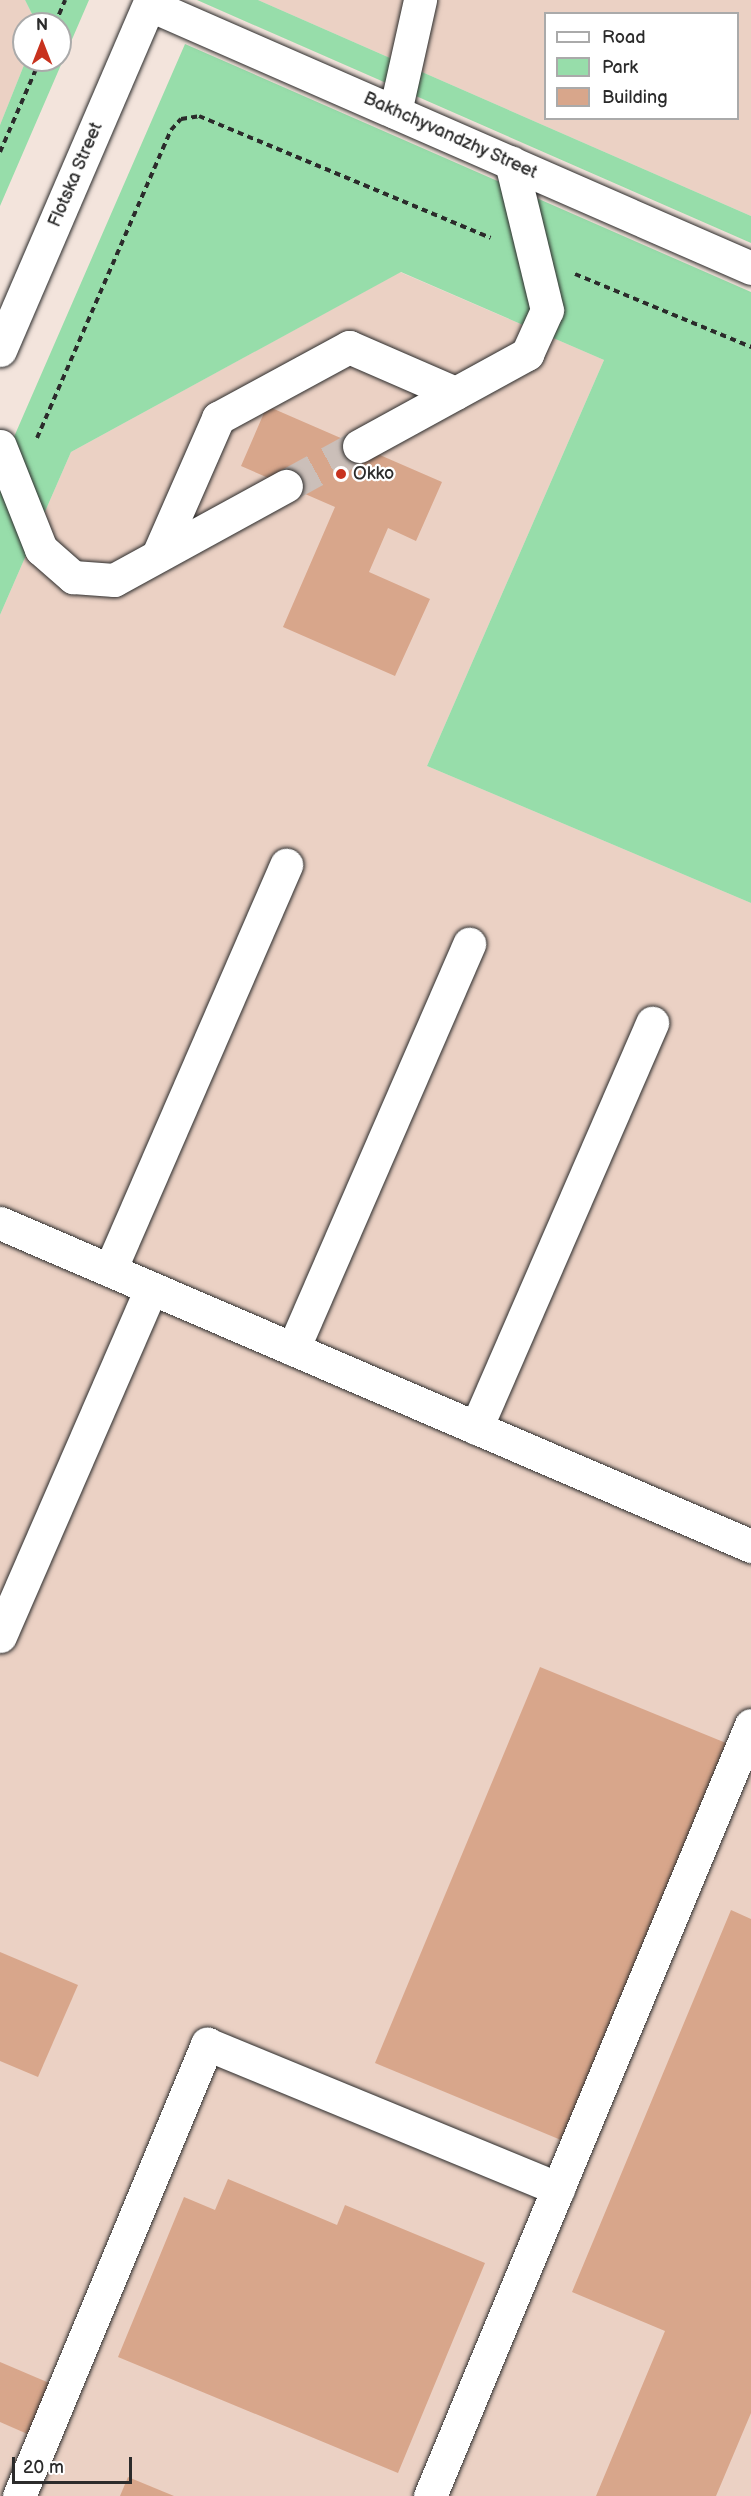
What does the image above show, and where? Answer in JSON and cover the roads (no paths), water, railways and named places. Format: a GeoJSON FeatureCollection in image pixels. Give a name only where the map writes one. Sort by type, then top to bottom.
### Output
{"type":"FeatureCollection","features":[{"type":"Feature","properties":{"kind":"street"},"geometry":{"type":"LineString","coordinates":[[395,112],[420,0]]}},
{"type":"Feature","properties":{"kind":"street","name":"Bakhchyvandzhy Street"},"geometry":{"type":"LineString","coordinates":[[150,2],[395,112],[751,267]]}},
{"type":"Feature","properties":{"kind":"street","name":"Flotska Street"},"geometry":{"type":"LineString","coordinates":[[0,350],[150,2]]}},
{"type":"Feature","properties":{"kind":"street"},"geometry":{"type":"LineString","coordinates":[[358,446],[527,354],[547,310],[511,162]]}},
{"type":"Feature","properties":{"kind":"street"},"geometry":{"type":"LineString","coordinates":[[158,555],[218,418],[349,347],[455,393]]}},
{"type":"Feature","properties":{"kind":"street"},"geometry":{"type":"LineString","coordinates":[[0,446],[41,549],[73,577],[114,580],[286,486]]}},
{"type":"Feature","properties":{"kind":"street"},"geometry":{"type":"LineString","coordinates":[[110,1270],[286,865]]}},
{"type":"Feature","properties":{"kind":"street"},"geometry":{"type":"LineString","coordinates":[[293,1349],[469,944]]}},
{"type":"Feature","properties":{"kind":"street"},"geometry":{"type":"LineString","coordinates":[[476,1428],[652,1023]]}},
{"type":"Feature","properties":{"kind":"street"},"geometry":{"type":"LineString","coordinates":[[0,1222],[751,1546]]}},
{"type":"Feature","properties":{"kind":"street"},"geometry":{"type":"LineString","coordinates":[[0,1636],[151,1288]]}},
{"type":"Feature","properties":{"kind":"street"},"geometry":{"type":"LineString","coordinates":[[430,2496],[751,1725]]}},
{"type":"Feature","properties":{"kind":"street"},"geometry":{"type":"LineString","coordinates":[[19,2496],[207,2044],[558,2189]]}},
{"type":"Feature","properties":{"kind":"tunnel"},"geometry":{"type":"LineString","coordinates":[[286,486],[359,446]]}},
{"type":"Feature","properties":{"kind":"place","name":"Okko"},"geometry":{"type":"Point","coordinates":[341,474]}}]}
